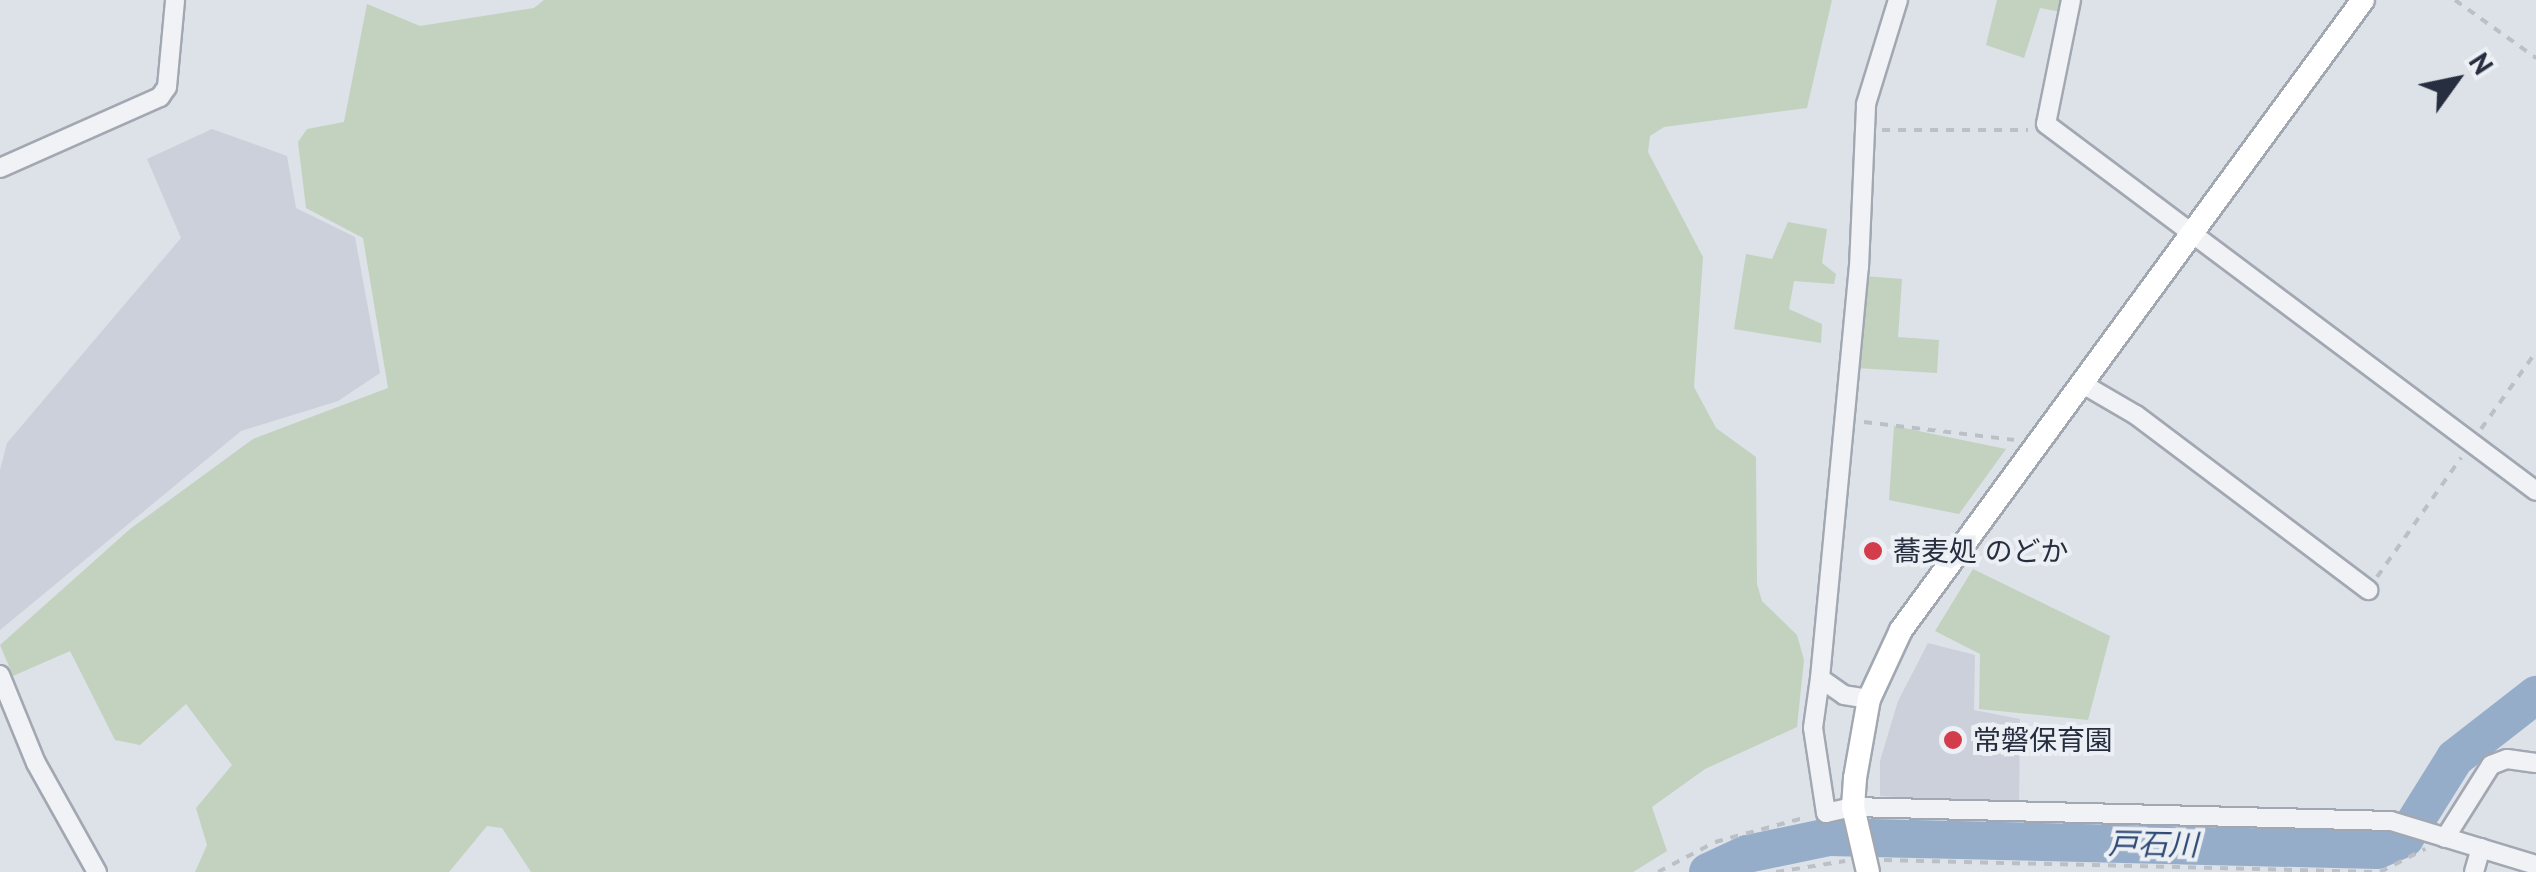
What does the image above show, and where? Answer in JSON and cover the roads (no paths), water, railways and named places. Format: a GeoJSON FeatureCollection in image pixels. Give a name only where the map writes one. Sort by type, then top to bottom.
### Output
{"type":"FeatureCollection","features":[{"type":"Feature","properties":{"kind":"street"},"geometry":{"type":"LineString","coordinates":[[0,168],[160,98],[167,87],[175,0]]}},
{"type":"Feature","properties":{"kind":"street"},"geometry":{"type":"LineString","coordinates":[[1898,0],[1864,128],[1845,420],[1813,728],[1826,813],[2398,823],[2536,865]]}},
{"type":"Feature","properties":{"kind":"street"},"geometry":{"type":"LineString","coordinates":[[2070,0],[2046,124],[2536,491]]}},
{"type":"Feature","properties":{"kind":"street"},"geometry":{"type":"LineString","coordinates":[[1865,862],[1854,812],[1868,700],[1901,630],[2363,0]]}},
{"type":"Feature","properties":{"kind":"street"},"geometry":{"type":"LineString","coordinates":[[2081,383],[2136,415],[2368,590]]}},
{"type":"Feature","properties":{"kind":"street"},"geometry":{"type":"LineString","coordinates":[[0,674],[36,763],[96,872]]}},
{"type":"Feature","properties":{"kind":"street"},"geometry":{"type":"LineString","coordinates":[[1820,678],[1844,695],[1868,700]]}},
{"type":"Feature","properties":{"kind":"street"},"geometry":{"type":"LineString","coordinates":[[2440,836],[2492,766],[2507,759],[2536,763]]}},
{"type":"Feature","properties":{"kind":"street"},"geometry":{"type":"LineString","coordinates":[[2474,872],[2480,848]]}},
{"type":"Feature","properties":{"kind":"waterway","name":"戸石川"},"geometry":{"type":"LineString","coordinates":[[1708,872],[1747,854],[1829,837],[2377,850],[2405,838],[2455,758],[2536,695]]}},
{"type":"Feature","properties":{"kind":"place","name":"蕎麦処 のどか"},"geometry":{"type":"Point","coordinates":[1873,551]}},
{"type":"Feature","properties":{"kind":"place","name":"常磐保育園"},"geometry":{"type":"Point","coordinates":[1953,740]}}]}
